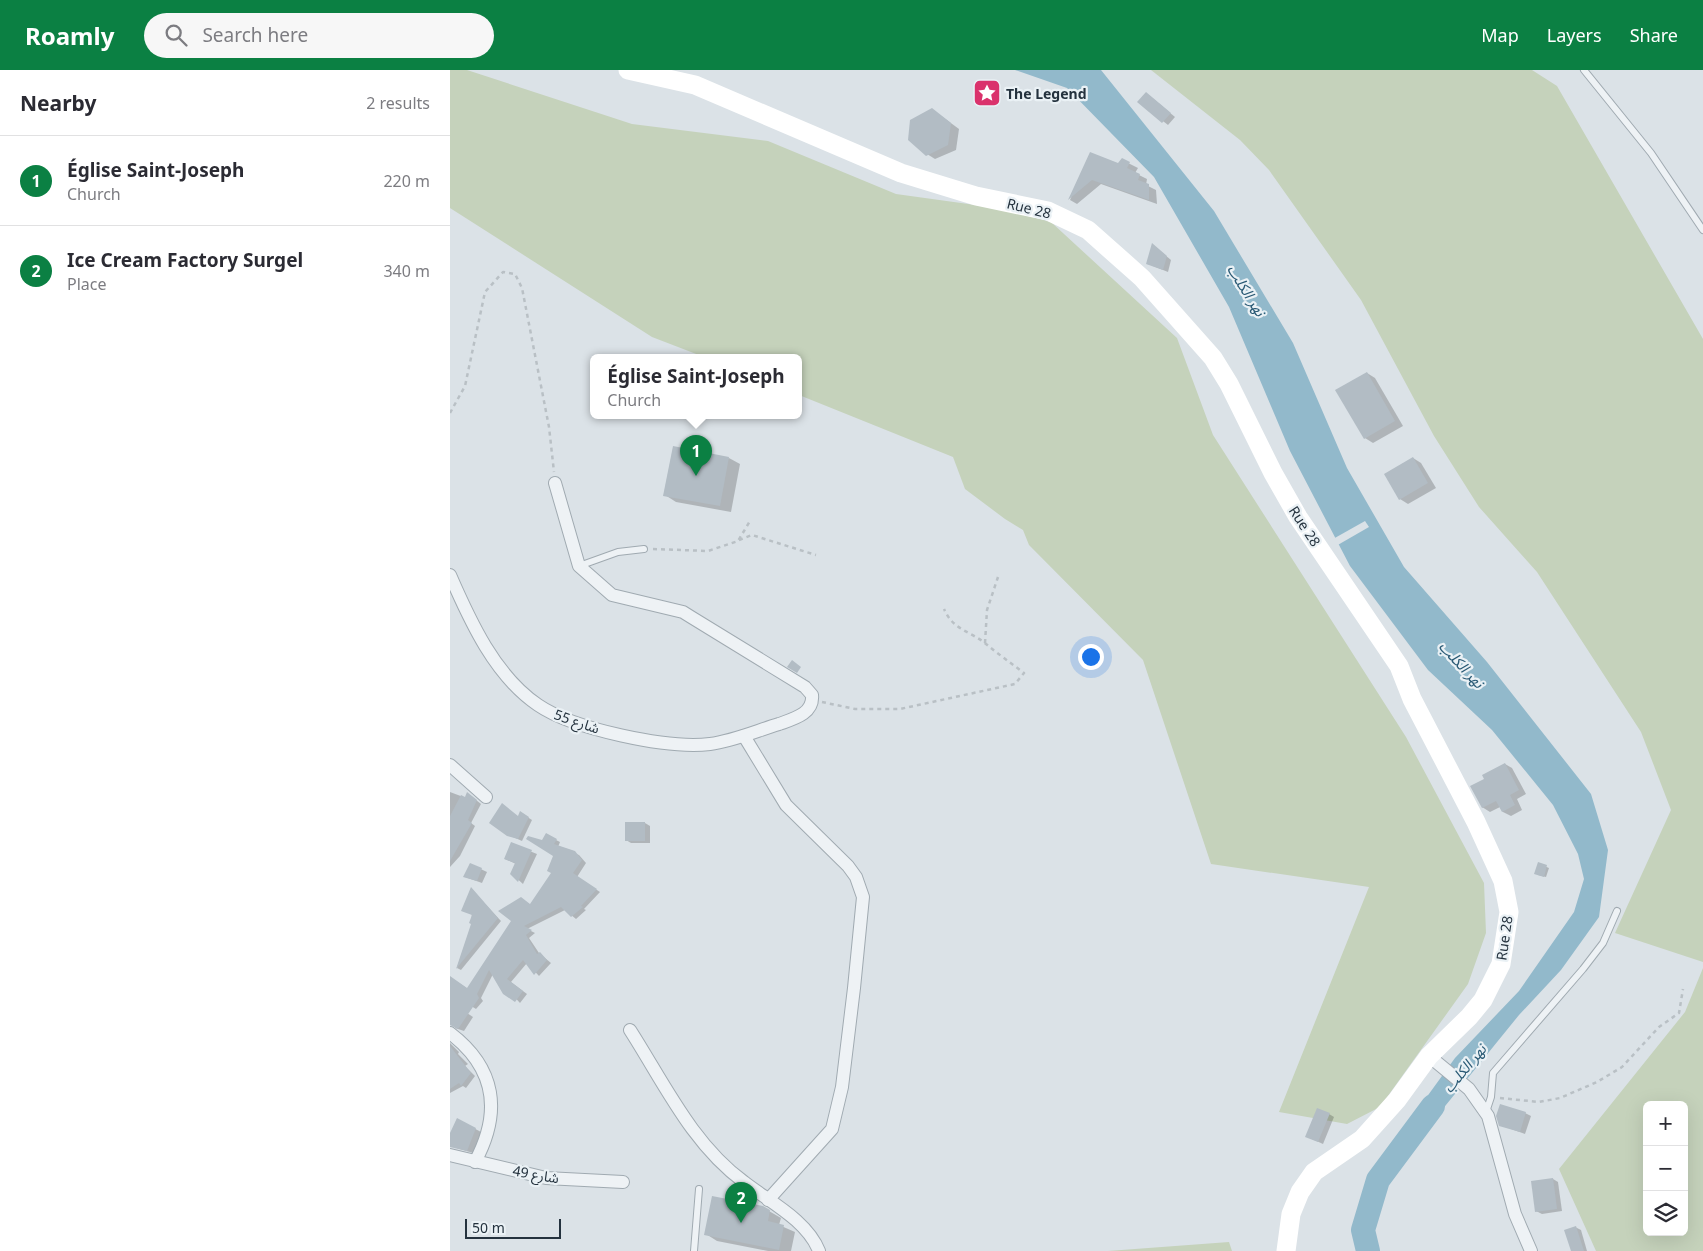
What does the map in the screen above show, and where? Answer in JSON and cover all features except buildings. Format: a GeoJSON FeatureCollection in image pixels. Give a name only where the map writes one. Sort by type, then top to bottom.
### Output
{"type":"FeatureCollection","features":[{"type":"Feature","properties":{"kind":"street","name":"Rue 28"},"geometry":{"type":"LineString","coordinates":[[628,70],[694,85],[901,173],[976,196],[1048,211],[1080,226],[1116,253],[1142,278],[1213,358],[1229,384],[1273,473],[1298,517],[1399,666],[1412,699],[1476,822],[1503,881],[1509,912],[1502,964],[1483,1000],[1469,1017],[1429,1056],[1397,1100],[1362,1139],[1314,1172],[1300,1192],[1291,1214],[1286,1251]]}},
{"type":"Feature","properties":{"kind":"street"},"geometry":{"type":"LineString","coordinates":[[555,483],[579,566],[612,595],[683,612],[805,687],[812,694],[812,700]]}},
{"type":"Feature","properties":{"kind":"street","name":"شارع 55"},"geometry":{"type":"LineString","coordinates":[[450,575],[466,610],[513,686],[537,705],[559,718],[618,734],[676,744],[709,744],[744,736],[798,717],[808,709],[812,700]]}},
{"type":"Feature","properties":{"kind":"street"},"geometry":{"type":"LineString","coordinates":[[744,736],[786,805],[848,866],[856,877],[863,897],[843,1078],[832,1129],[768,1200]]}},
{"type":"Feature","properties":{"kind":"street"},"geometry":{"type":"LineString","coordinates":[[450,765],[486,797]]}},
{"type":"Feature","properties":{"kind":"street"},"geometry":{"type":"LineString","coordinates":[[630,1030],[690,1127],[741,1181],[804,1228],[819,1251]]}},
{"type":"Feature","properties":{"kind":"street"},"geometry":{"type":"LineString","coordinates":[[450,1033],[461,1041],[483,1070],[490,1089],[492,1112],[486,1141],[475,1162]]}},
{"type":"Feature","properties":{"kind":"street"},"geometry":{"type":"LineString","coordinates":[[1429,1056],[1469,1089],[1486,1112],[1515,1214],[1531,1251]]}},
{"type":"Feature","properties":{"kind":"street","name":"شارع 49"},"geometry":{"type":"LineString","coordinates":[[450,1155],[546,1178],[623,1182]]}},
{"type":"Feature","properties":{"kind":"lane"},"geometry":{"type":"LineString","coordinates":[[1584,70],[1651,153],[1703,230]]}},
{"type":"Feature","properties":{"kind":"lane"},"geometry":{"type":"LineString","coordinates":[[579,566],[618,552],[644,549]]}},
{"type":"Feature","properties":{"kind":"lane"},"geometry":{"type":"LineString","coordinates":[[1486,1112],[1491,1097],[1493,1073],[1583,969],[1603,943],[1617,911]]}},
{"type":"Feature","properties":{"kind":"lane"},"geometry":{"type":"LineString","coordinates":[[694,1251],[699,1189]]}},
{"type":"Feature","properties":{"kind":"path"},"geometry":{"type":"LineString","coordinates":[[450,413],[465,386],[485,292],[503,272],[515,274],[522,288],[549,427],[555,483]]}},
{"type":"Feature","properties":{"kind":"path"},"geometry":{"type":"LineString","coordinates":[[738,541],[750,521]]}},
{"type":"Feature","properties":{"kind":"path"},"geometry":{"type":"LineString","coordinates":[[644,549],[708,550],[752,535],[816,555]]}},
{"type":"Feature","properties":{"kind":"path"},"geometry":{"type":"LineString","coordinates":[[985,643],[987,610],[998,577]]}},
{"type":"Feature","properties":{"kind":"path"},"geometry":{"type":"LineString","coordinates":[[812,700],[855,708],[900,709],[1015,684],[1024,673],[985,643],[962,631],[948,618],[944,609]]}},
{"type":"Feature","properties":{"kind":"path"},"geometry":{"type":"LineString","coordinates":[[1491,1097],[1539,1102],[1560,1098],[1597,1082],[1622,1067],[1659,1027],[1679,1013],[1683,989]]}},
{"type":"Feature","properties":{"kind":"green space"},"geometry":{"type":"Polygon","coordinates":[[[450,70],[467,70],[632,124],[768,141],[896,194],[997,208],[1051,222],[1177,338],[1213,435],[1406,737],[1484,883],[1486,933],[1468,984],[1380,1107],[1347,1124],[1279,1112],[1369,887],[1211,864],[1143,660],[1029,545],[1023,530],[965,489],[953,457],[802,396],[802,354],[696,354],[652,337],[450,208],[450,70]]]}},
{"type":"Feature","properties":{"kind":"green space"},"geometry":{"type":"Polygon","coordinates":[[[1151,70],[1532,70],[1557,86],[1703,339],[1703,962],[1615,933],[1671,810],[1641,732],[1537,572],[1479,507],[1434,436],[1361,300],[1269,170],[1240,140],[1151,70]]]}},
{"type":"Feature","properties":{"kind":"green space"},"geometry":{"type":"Polygon","coordinates":[[[1703,968],[1703,1251],[1596,1251],[1559,1169],[1685,1012],[1703,968]]]}},
{"type":"Feature","properties":{"kind":"green space"},"geometry":{"type":"Polygon","coordinates":[[[1229,1242],[1232,1251],[1108,1251],[1229,1242]]]}},
{"type":"Feature","properties":{"kind":"water"},"geometry":{"type":"Polygon","coordinates":[[[1015,70],[1101,70],[1214,211],[1293,343],[1347,468],[1404,567],[1487,662],[1591,794],[1608,850],[1599,917],[1561,970],[1519,1015],[1420,1137],[1405,1127],[1455,1058],[1519,991],[1574,912],[1584,879],[1578,854],[1553,805],[1492,730],[1428,670],[1350,566],[1290,451],[1229,307],[1154,177],[1067,88],[1015,70]]]}},
{"type":"Feature","properties":{"kind":"pier"},"geometry":{"type":"Polygon","coordinates":[[[1365,521],[1369,527],[1336,546],[1333,539],[1365,521]]]}},
{"type":"Feature","properties":{"kind":"waterway","name":"نهر الكلب"},"geometry":{"type":"LineString","coordinates":[[1368,1251],[1363,1230],[1378,1180],[1433,1106]]}},
{"type":"Feature","properties":{"kind":"place","name":"The Legend"},"geometry":{"type":"Point","coordinates":[987,93]}},
{"type":"Feature","properties":{"kind":"place","name":"Église Saint-Joseph"},"geometry":{"type":"Point","coordinates":[696,476]}},
{"type":"Feature","properties":{"kind":"place","name":"Ice Cream Factory Surgel"},"geometry":{"type":"Point","coordinates":[741,1223]}}]}
